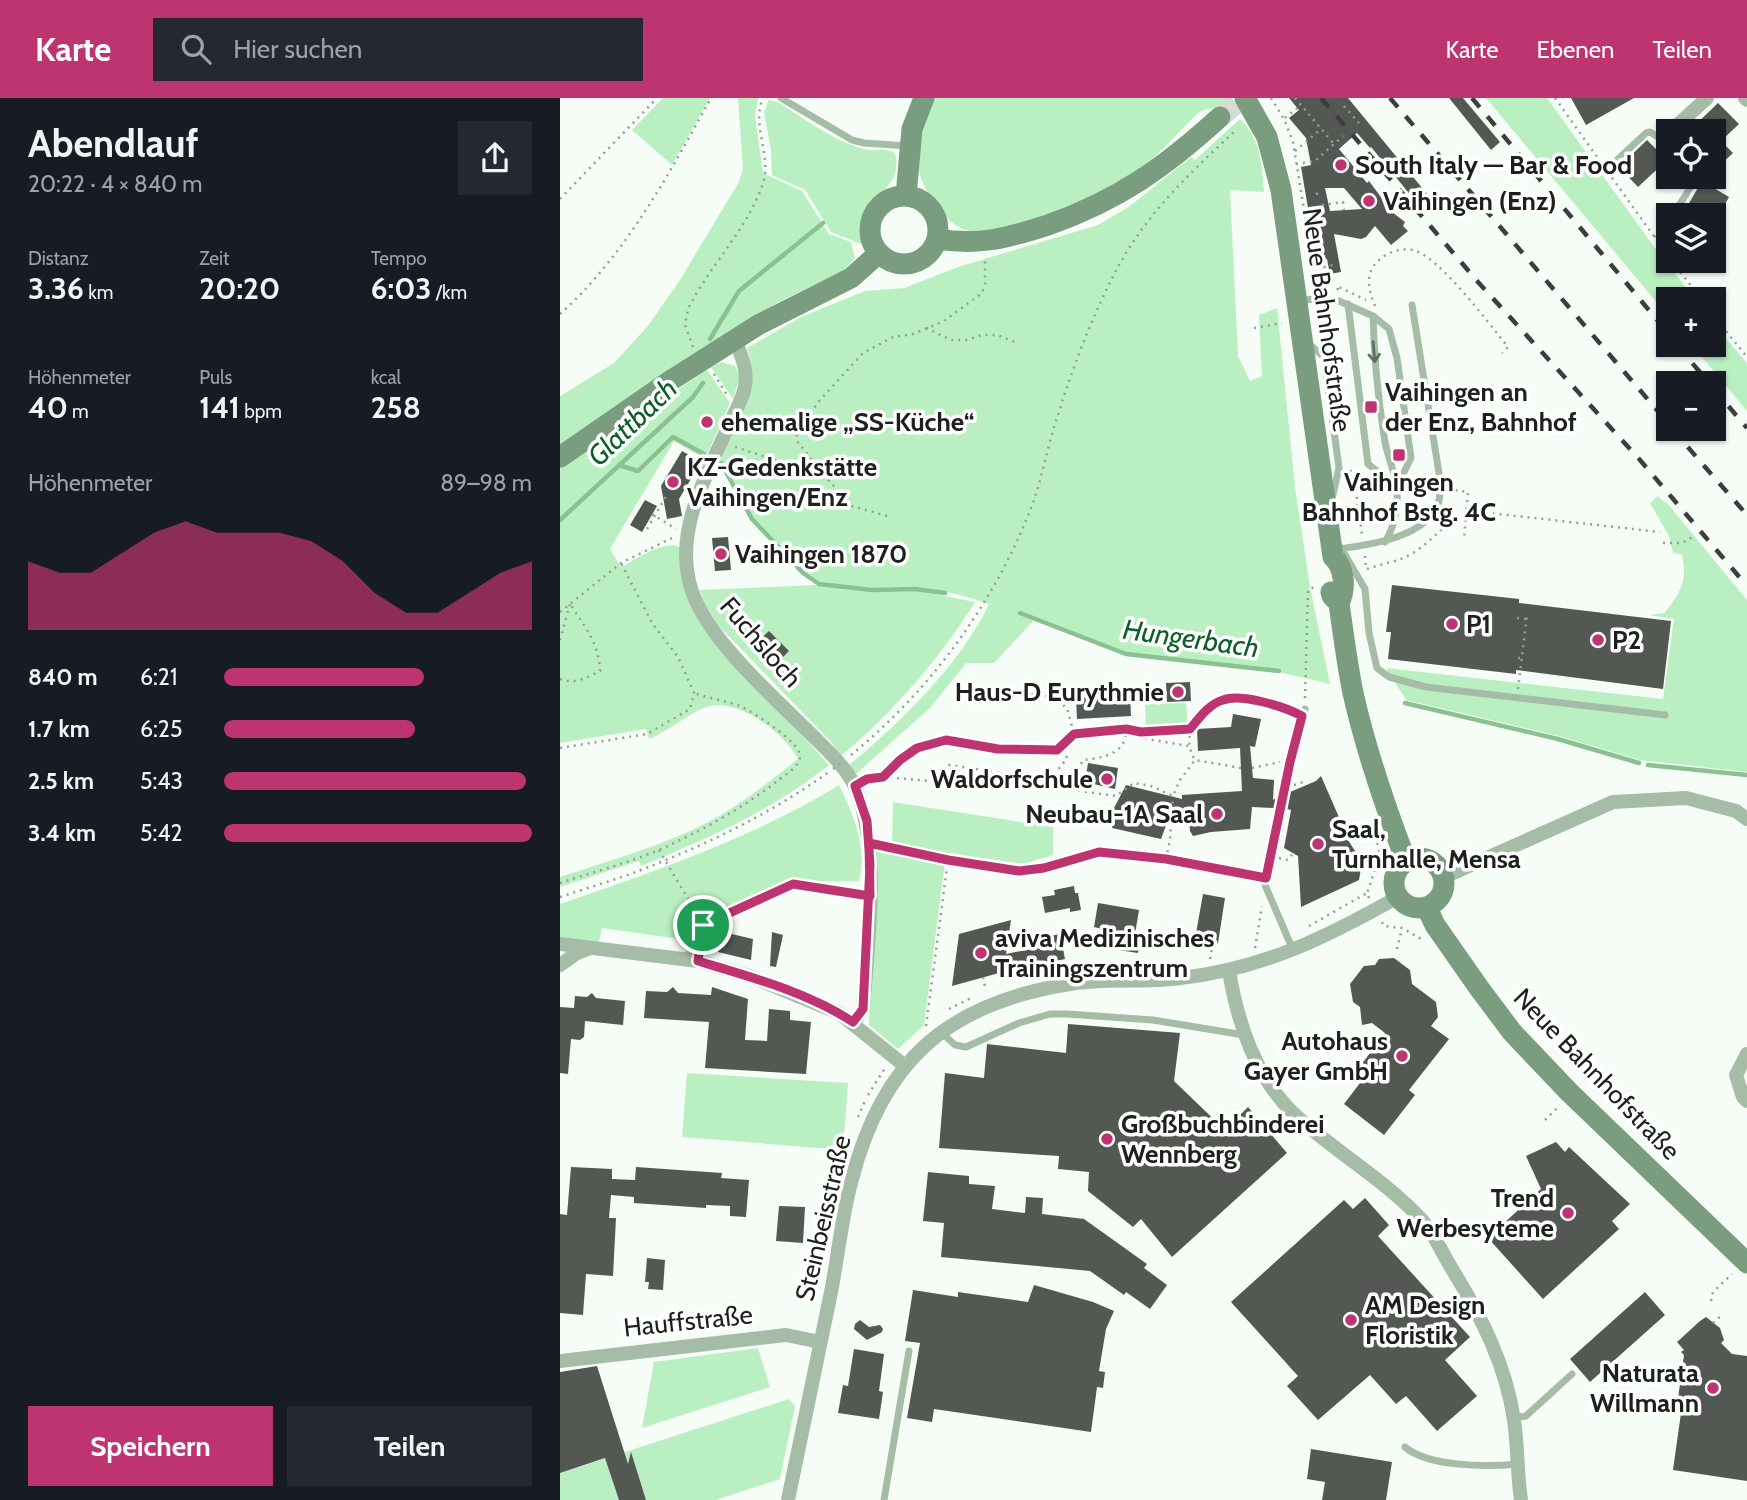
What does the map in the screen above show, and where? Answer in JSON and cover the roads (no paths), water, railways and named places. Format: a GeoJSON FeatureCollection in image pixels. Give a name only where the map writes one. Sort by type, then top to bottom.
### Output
{"type":"FeatureCollection","features":[{"type":"Feature","properties":{"kind":"main road"},"geometry":{"type":"LineString","coordinates":[[906,197],[912,129],[924,98]]}},
{"type":"Feature","properties":{"kind":"main road","name":"Neue Bahnhofstraße"},"geometry":{"type":"LineString","coordinates":[[1245,98],[1264,130],[1277,170],[1328,520],[1335,552],[1328,564],[1332,596],[1339,603],[1353,691],[1377,782],[1387,841],[1406,861]]}},
{"type":"Feature","properties":{"kind":"main road"},"geometry":{"type":"LineString","coordinates":[[937,239],[964,243],[983,242],[1024,233],[1086,212],[1118,195],[1186,147],[1227,124]]}},
{"type":"Feature","properties":{"kind":"main road"},"geometry":{"type":"LineString","coordinates":[[906,197],[922,201],[933,212],[938,224],[937,239],[928,254],[913,263],[895,263],[879,253],[871,238],[872,219],[883,204],[892,199],[906,197]]}},
{"type":"Feature","properties":{"kind":"main road"},"geometry":{"type":"LineString","coordinates":[[560,457],[702,360],[801,302],[851,278],[879,253]]}},
{"type":"Feature","properties":{"kind":"main road"},"geometry":{"type":"LineString","coordinates":[[1424,858],[1434,862],[1444,877],[1445,887],[1441,896],[1435,904],[1427,908],[1410,907],[1398,897],[1394,888],[1394,877],[1398,868],[1406,861],[1424,858]]}},
{"type":"Feature","properties":{"kind":"main road","name":"Neue Bahnhofstraße"},"geometry":{"type":"LineString","coordinates":[[1427,908],[1435,925],[1512,1032],[1742,1267]]}},
{"type":"Feature","properties":{"kind":"street"},"geometry":{"type":"LineString","coordinates":[[1685,119],[1707,98]]}},
{"type":"Feature","properties":{"kind":"street","name":"Fuchsloch"},"geometry":{"type":"LineString","coordinates":[[735,340],[744,360],[745,387],[692,512],[686,539],[689,583],[705,620],[731,652],[839,765],[855,786],[867,821],[870,896],[863,1009],[853,1022]]}},
{"type":"Feature","properties":{"kind":"street"},"geometry":{"type":"LineString","coordinates":[[1444,877],[1613,802],[1686,798],[1736,811],[1747,819]]}},
{"type":"Feature","properties":{"kind":"street","name":"Steinbeisstraße"},"geometry":{"type":"LineString","coordinates":[[788,1500],[850,1183],[873,1115],[900,1061],[934,1030],[990,1005],[1040,990],[1082,982],[1178,979],[1230,971],[1398,897]]}},
{"type":"Feature","properties":{"kind":"street"},"geometry":{"type":"LineString","coordinates":[[560,944],[698,961],[781,988],[853,1022],[900,1061]]}},
{"type":"Feature","properties":{"kind":"street"},"geometry":{"type":"LineString","coordinates":[[560,965],[577,953],[592,947]]}},
{"type":"Feature","properties":{"kind":"street"},"geometry":{"type":"LineString","coordinates":[[1230,971],[1244,1035],[1256,1062],[1281,1099],[1295,1114],[1423,1220],[1485,1325],[1514,1418],[1521,1500]]}},
{"type":"Feature","properties":{"kind":"street"},"geometry":{"type":"LineString","coordinates":[[1747,1054],[1736,1075],[1743,1097],[1747,1101]]}},
{"type":"Feature","properties":{"kind":"street","name":"Hauffstraße"},"geometry":{"type":"LineString","coordinates":[[560,1361],[786,1335],[820,1342]]}},
{"type":"Feature","properties":{"kind":"lane"},"geometry":{"type":"LineString","coordinates":[[781,98],[852,140],[909,146]]}},
{"type":"Feature","properties":{"kind":"lane"},"geometry":{"type":"LineString","coordinates":[[1617,159],[1646,133],[1656,134]]}},
{"type":"Feature","properties":{"kind":"lane"},"geometry":{"type":"LineString","coordinates":[[1297,302],[1318,298],[1339,301],[1373,316],[1389,329],[1395,347],[1411,453],[1397,486]]}},
{"type":"Feature","properties":{"kind":"lane"},"geometry":{"type":"LineString","coordinates":[[1348,304],[1367,464],[1397,486]]}},
{"type":"Feature","properties":{"kind":"lane"},"geometry":{"type":"LineString","coordinates":[[1335,552],[1401,536],[1428,517],[1440,500],[1439,473],[1412,305]]}},
{"type":"Feature","properties":{"kind":"lane"},"geometry":{"type":"LineString","coordinates":[[1373,316],[1384,437],[1388,461],[1397,486],[1395,523],[1385,542]]}},
{"type":"Feature","properties":{"kind":"lane"},"geometry":{"type":"LineString","coordinates":[[1335,552],[1359,576],[1365,589],[1369,633],[1377,668],[1389,677],[1426,687],[1665,715]]}},
{"type":"Feature","properties":{"kind":"lane"},"geometry":{"type":"LineString","coordinates":[[1290,944],[1266,882],[1303,712]]}},
{"type":"Feature","properties":{"kind":"lane"},"geometry":{"type":"LineString","coordinates":[[934,1030],[955,1045],[966,1047],[1018,1023],[1051,1014],[1067,1014],[1153,1020],[1244,1035]]}},
{"type":"Feature","properties":{"kind":"lane"},"geometry":{"type":"LineString","coordinates":[[884,1500],[909,1350]]}},
{"type":"Feature","properties":{"kind":"lane"},"geometry":{"type":"LineString","coordinates":[[1514,1418],[1526,1416],[1572,1374]]}},
{"type":"Feature","properties":{"kind":"lane"},"geometry":{"type":"LineString","coordinates":[[1405,1447],[1426,1459],[1492,1466],[1518,1464]]}},
{"type":"Feature","properties":{"kind":"waterway","name":"Glattbach"},"geometry":{"type":"LineString","coordinates":[[710,339],[739,291],[823,223]]}},
{"type":"Feature","properties":{"kind":"waterway","name":"Glattbach"},"geometry":{"type":"LineString","coordinates":[[560,520],[693,397],[703,383]]}},
{"type":"Feature","properties":{"kind":"waterway","name":"Hungerbach"},"geometry":{"type":"LineString","coordinates":[[619,465],[638,471],[673,437],[704,454]]}},
{"type":"Feature","properties":{"kind":"waterway","name":"Hungerbach"},"geometry":{"type":"LineString","coordinates":[[721,463],[752,519],[803,573],[819,584],[872,590],[915,589],[945,593]]}},
{"type":"Feature","properties":{"kind":"waterway","name":"Hungerbach"},"geometry":{"type":"LineString","coordinates":[[1020,613],[1126,654],[1279,671]]}},
{"type":"Feature","properties":{"kind":"waterway","name":"Hungerbach"},"geometry":{"type":"LineString","coordinates":[[1405,703],[1558,739],[1639,763]]}},
{"type":"Feature","properties":{"kind":"waterway","name":"Hungerbach"},"geometry":{"type":"LineString","coordinates":[[1648,765],[1747,775]]}},
{"type":"Feature","properties":{"kind":"tunnel"},"geometry":{"type":"LineString","coordinates":[[1220,117],[1242,98]]}},
{"type":"Feature","properties":{"kind":"railway"},"geometry":{"type":"LineString","coordinates":[[1321,98],[1478,282],[1640,460],[1747,586]]}},
{"type":"Feature","properties":{"kind":"railway"},"geometry":{"type":"LineString","coordinates":[[1390,98],[1656,409]]}},
{"type":"Feature","properties":{"kind":"railway"},"geometry":{"type":"LineString","coordinates":[[1472,98],[1656,319]]}},
{"type":"Feature","properties":{"kind":"railway"},"geometry":{"type":"LineString","coordinates":[[1687,357],[1699,371]]}},
{"type":"Feature","properties":{"kind":"railway"},"geometry":{"type":"LineString","coordinates":[[1726,403],[1747,428]]}},
{"type":"Feature","properties":{"kind":"railway"},"geometry":{"type":"LineString","coordinates":[[1682,441],[1747,515]]}},
{"type":"Feature","properties":{"kind":"place","name":"South Italy — Bar & Food"},"geometry":{"type":"Point","coordinates":[1341,165]}},
{"type":"Feature","properties":{"kind":"place","name":"Vaihingen (Enz)"},"geometry":{"type":"Point","coordinates":[1369,201]}},
{"type":"Feature","properties":{"kind":"place","name":"Vaihingen an der Enz, Bahnhof"},"geometry":{"type":"Point","coordinates":[1371,407]}},
{"type":"Feature","properties":{"kind":"place","name":"ehemalige „SS-Küche“"},"geometry":{"type":"Point","coordinates":[707,422]}},
{"type":"Feature","properties":{"kind":"place","name":"Vaihingen Bahnhof Bstg. 4C"},"geometry":{"type":"Point","coordinates":[1399,455]}},
{"type":"Feature","properties":{"kind":"place","name":"KZ-Gedenkstätte Vaihingen/Enz"},"geometry":{"type":"Point","coordinates":[673,482]}},
{"type":"Feature","properties":{"kind":"place","name":"Vaihingen 1870"},"geometry":{"type":"Point","coordinates":[721,554]}},
{"type":"Feature","properties":{"kind":"place","name":"P1"},"geometry":{"type":"Point","coordinates":[1452,624]}},
{"type":"Feature","properties":{"kind":"place","name":"P2"},"geometry":{"type":"Point","coordinates":[1598,640]}},
{"type":"Feature","properties":{"kind":"place","name":"Haus-D Eurythmie"},"geometry":{"type":"Point","coordinates":[1178,692]}},
{"type":"Feature","properties":{"kind":"place","name":"Waldorfschule"},"geometry":{"type":"Point","coordinates":[1107,779]}},
{"type":"Feature","properties":{"kind":"place","name":"Neubau-1A Saal"},"geometry":{"type":"Point","coordinates":[1217,814]}},
{"type":"Feature","properties":{"kind":"place","name":"Saal, Turnhalle, Mensa"},"geometry":{"type":"Point","coordinates":[1318,844]}},
{"type":"Feature","properties":{"kind":"place","name":"aviva Medizinisches Trainingszentrum"},"geometry":{"type":"Point","coordinates":[981,953]}},
{"type":"Feature","properties":{"kind":"place","name":"Autohaus Gayer GmbH"},"geometry":{"type":"Point","coordinates":[1402,1056]}},
{"type":"Feature","properties":{"kind":"place","name":"Großbuchbinderei Wennberg"},"geometry":{"type":"Point","coordinates":[1107,1139]}},
{"type":"Feature","properties":{"kind":"place","name":"Trend Werbesyteme"},"geometry":{"type":"Point","coordinates":[1568,1213]}},
{"type":"Feature","properties":{"kind":"place","name":"AM Design Floristik"},"geometry":{"type":"Point","coordinates":[1351,1320]}},
{"type":"Feature","properties":{"kind":"place","name":"Naturata Willmann"},"geometry":{"type":"Point","coordinates":[1713,1388]}}]}
